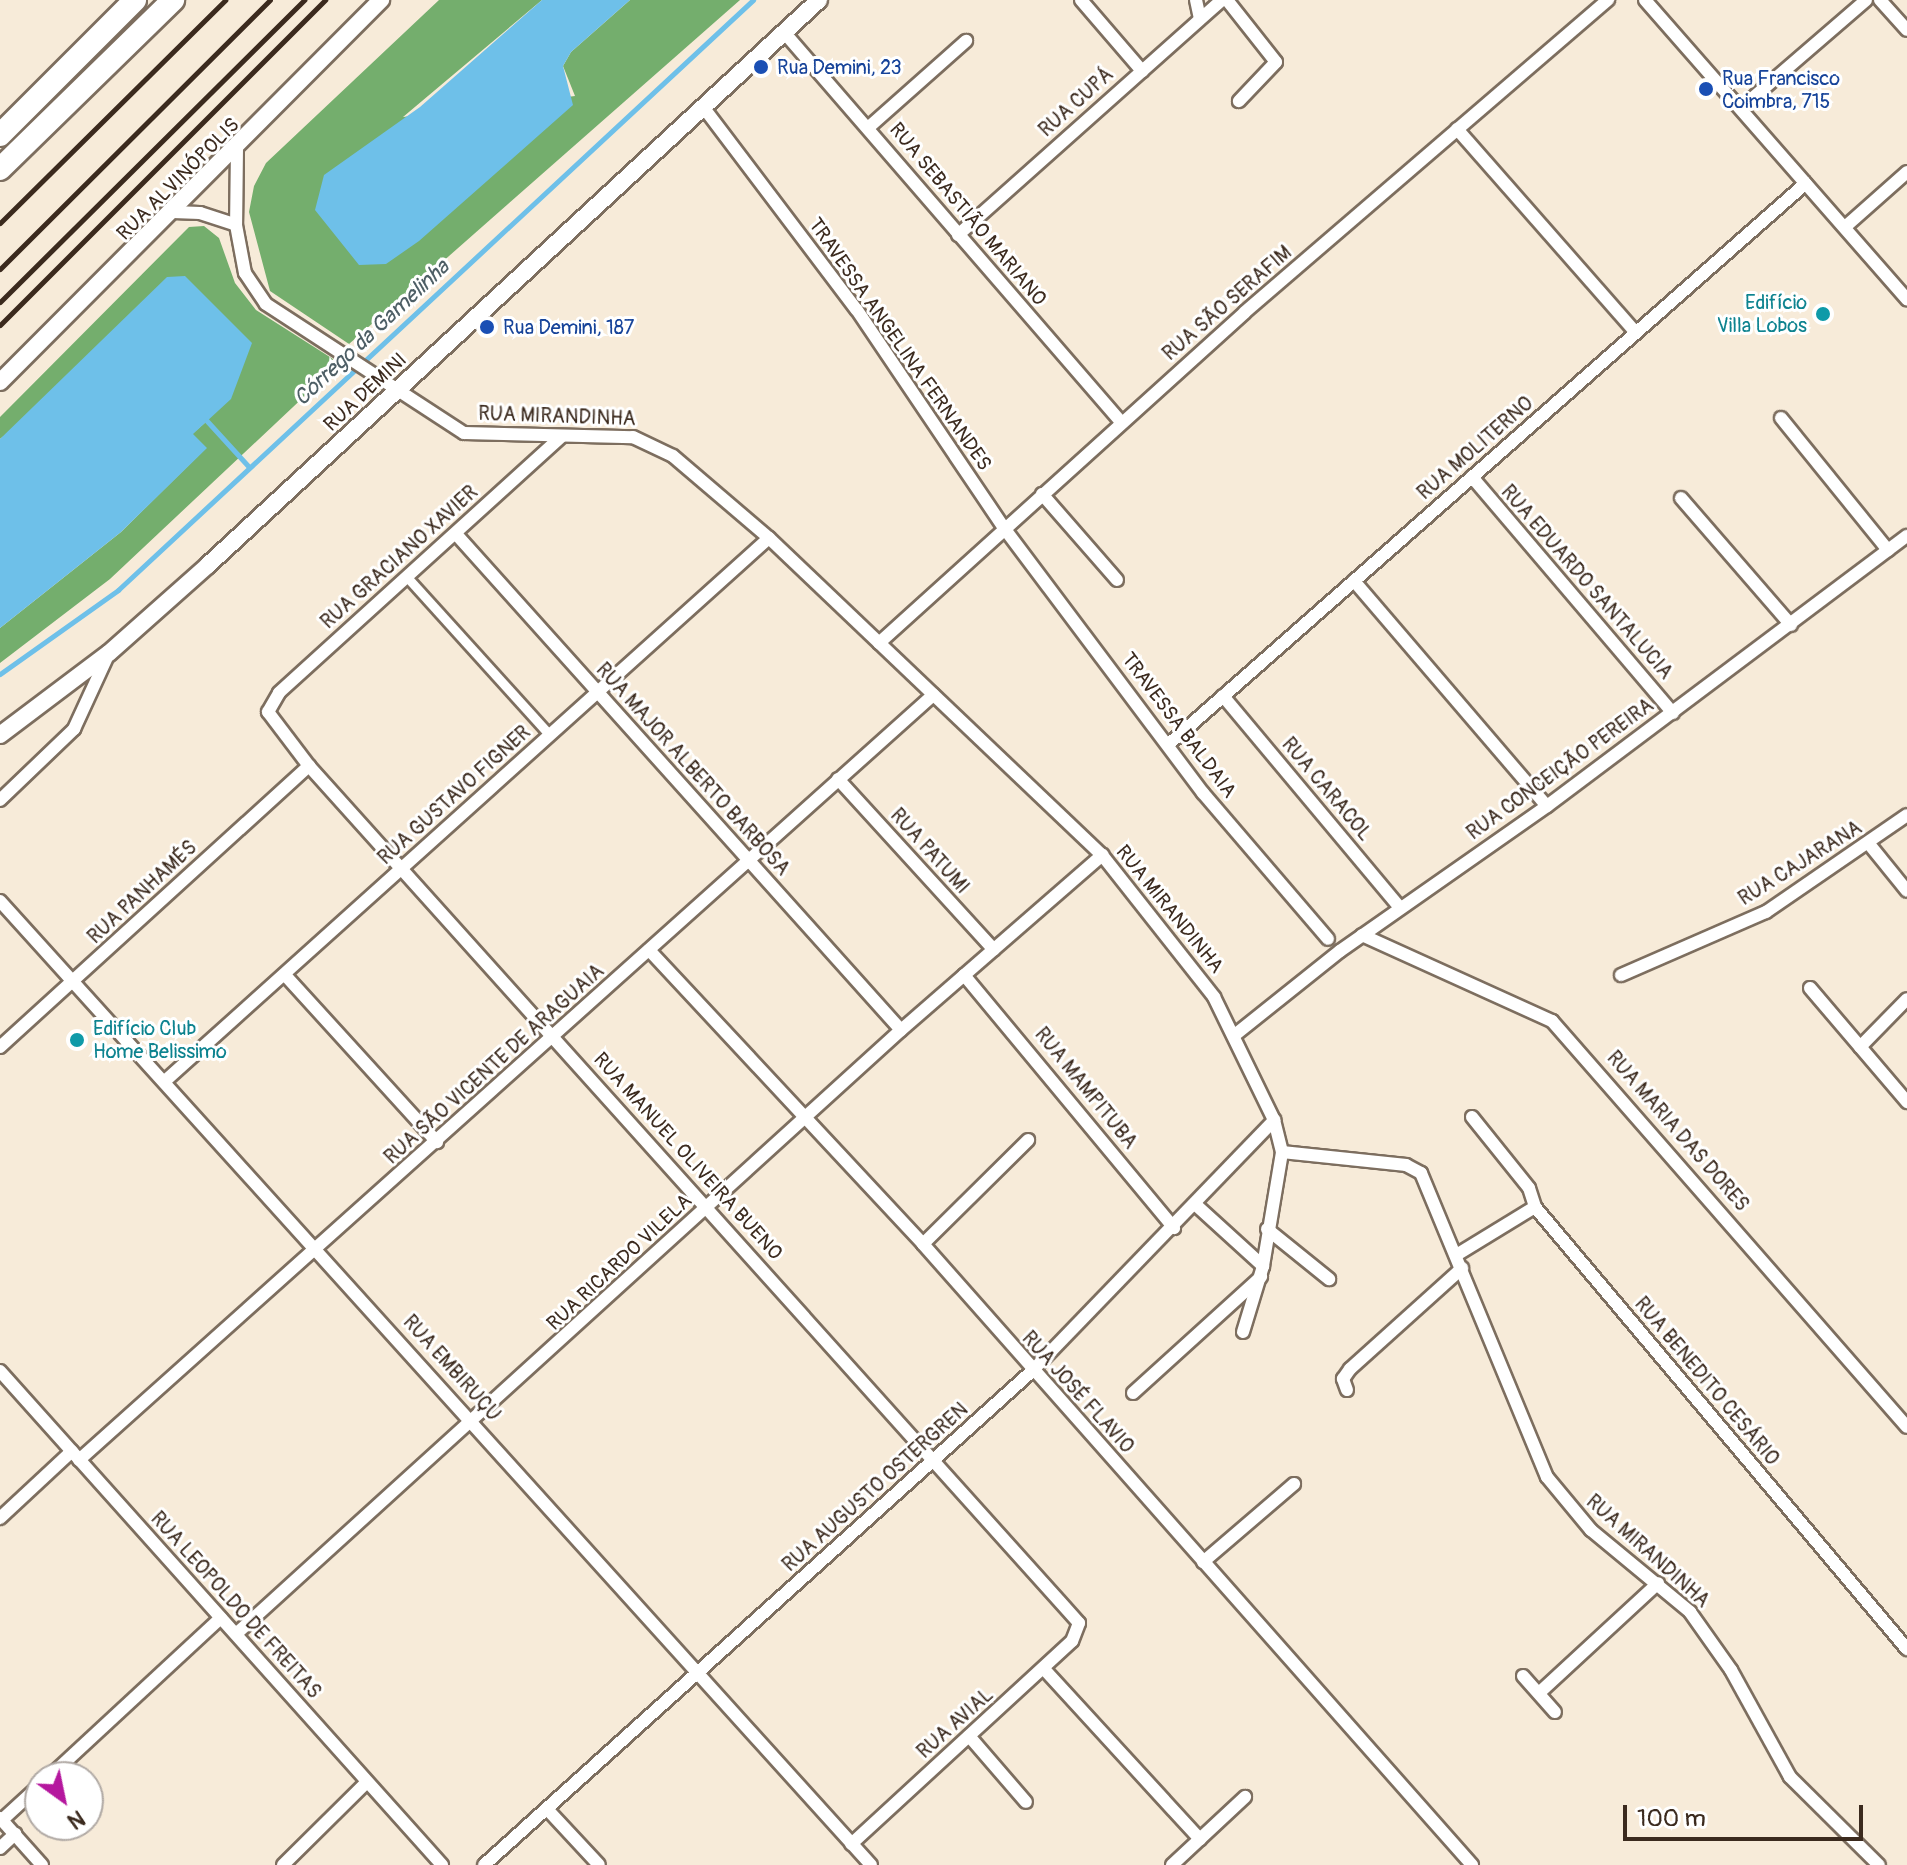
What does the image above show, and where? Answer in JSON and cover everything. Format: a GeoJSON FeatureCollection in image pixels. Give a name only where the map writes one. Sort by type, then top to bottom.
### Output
{"type":"FeatureCollection","features":[{"type":"Feature","properties":{"kind":"highway"},"geometry":{"type":"LineString","coordinates":[[0,135],[135,0]]}},
{"type":"Feature","properties":{"kind":"highway"},"geometry":{"type":"LineString","coordinates":[[0,169],[173,0]]}},
{"type":"Feature","properties":{"kind":"street","name":"RUA ALVINÓPOLIS"},"geometry":{"type":"LineString","coordinates":[[0,382],[237,148],[381,0]]}},
{"type":"Feature","properties":{"kind":"street","name":"RUA DEMINI"},"geometry":{"type":"LineString","coordinates":[[0,800],[74,729],[109,653],[819,0]]}},
{"type":"Feature","properties":{"kind":"street"},"geometry":{"type":"LineString","coordinates":[[1081,0],[1142,71]]}},
{"type":"Feature","properties":{"kind":"street"},"geometry":{"type":"LineString","coordinates":[[1196,0],[1200,19]]}},
{"type":"Feature","properties":{"kind":"street"},"geometry":{"type":"LineString","coordinates":[[1224,0],[1276,62],[1239,101]]}},
{"type":"Feature","properties":{"kind":"street","name":"RUA CUPÁ"},"geometry":{"type":"LineString","coordinates":[[958,235],[1224,0]]}},
{"type":"Feature","properties":{"kind":"street","name":"RUA SÃO SERAFIM"},"geometry":{"type":"LineString","coordinates":[[879,643],[1122,423],[1608,0]]}},
{"type":"Feature","properties":{"kind":"street"},"geometry":{"type":"LineString","coordinates":[[1645,0],[1907,299]]}},
{"type":"Feature","properties":{"kind":"street"},"geometry":{"type":"LineString","coordinates":[[1741,108],[1866,0]]}},
{"type":"Feature","properties":{"kind":"street"},"geometry":{"type":"LineString","coordinates":[[1880,0],[1907,30]]}},
{"type":"Feature","properties":{"kind":"street","name":"RUA SEBASTIÃO MARIANO"},"geometry":{"type":"LineString","coordinates":[[783,31],[1122,423]]}},
{"type":"Feature","properties":{"kind":"street"},"geometry":{"type":"LineString","coordinates":[[869,127],[966,41]]}},
{"type":"Feature","properties":{"kind":"street","name":"TRAVESSA ANGELINA FERNANDES"},"geometry":{"type":"LineString","coordinates":[[704,108],[865,321],[1004,528]]}},
{"type":"Feature","properties":{"kind":"street"},"geometry":{"type":"LineString","coordinates":[[1457,129],[1636,333]]}},
{"type":"Feature","properties":{"kind":"street","name":"RUA MIRANDINHA"},"geometry":{"type":"LineString","coordinates":[[237,148],[236,225],[253,289],[278,314],[399,388],[464,433],[647,440],[769,538],[1102,855],[1187,957],[1236,1034],[1274,1120],[1282,1152],[1415,1166],[1438,1204],[1547,1477],[1591,1530],[1658,1583],[1712,1638],[1790,1777],[1879,1865]]}},
{"type":"Feature","properties":{"kind":"street"},"geometry":{"type":"LineString","coordinates":[[1845,227],[1907,172]]}},
{"type":"Feature","properties":{"kind":"street","name":"RUA MOLITERNO"},"geometry":{"type":"LineString","coordinates":[[1170,743],[1806,183]]}},
{"type":"Feature","properties":{"kind":"street"},"geometry":{"type":"LineString","coordinates":[[173,212],[200,213],[236,225]]}},
{"type":"Feature","properties":{"kind":"street"},"geometry":{"type":"LineString","coordinates":[[1781,418],[1888,550]]}},
{"type":"Feature","properties":{"kind":"street","name":"RUA GRACIANO XAVIER"},"geometry":{"type":"LineString","coordinates":[[268,712],[279,693],[562,436]]}},
{"type":"Feature","properties":{"kind":"street","name":"RUA EDUARDO SANTALUCIA"},"geometry":{"type":"LineString","coordinates":[[1472,477],[1673,713]]}},
{"type":"Feature","properties":{"kind":"street"},"geometry":{"type":"LineString","coordinates":[[1042,494],[1117,580]]}},
{"type":"Feature","properties":{"kind":"street"},"geometry":{"type":"LineString","coordinates":[[1681,498],[1791,625]]}},
{"type":"Feature","properties":{"kind":"street","name":"TRAVESSA BALDAIA"},"geometry":{"type":"LineString","coordinates":[[1004,528],[1241,840],[1328,939]]}},
{"type":"Feature","properties":{"kind":"street","name":"RUA MAJOR ALBERTO BARBOSA"},"geometry":{"type":"LineString","coordinates":[[456,534],[901,1030]]}},
{"type":"Feature","properties":{"kind":"street","name":"RUA CONCEIÇÃO PEREIRA"},"geometry":{"type":"LineString","coordinates":[[1236,1034],[1362,935],[1547,806],[1907,536]]}},
{"type":"Feature","properties":{"kind":"street","name":"RUA GUSTAVO FIGNER"},"geometry":{"type":"LineString","coordinates":[[165,1081],[769,538]]}},
{"type":"Feature","properties":{"kind":"street"},"geometry":{"type":"LineString","coordinates":[[407,577],[550,735]]}},
{"type":"Feature","properties":{"kind":"street"},"geometry":{"type":"LineString","coordinates":[[1354,581],[1547,806]]}},
{"type":"Feature","properties":{"kind":"street"},"geometry":{"type":"LineString","coordinates":[[0,735],[109,653]]}},
{"type":"Feature","properties":{"kind":"street","name":"RUA SÃO VICENTE DE ARAGUAIA"},"geometry":{"type":"LineString","coordinates":[[0,1518],[318,1249],[933,695]]}},
{"type":"Feature","properties":{"kind":"street","name":"RUA CARACOL"},"geometry":{"type":"LineString","coordinates":[[1223,696],[1400,908]]}},
{"type":"Feature","properties":{"kind":"street","name":"RUA MANUEL OLIVEIRA BUENO"},"geometry":{"type":"LineString","coordinates":[[268,712],[309,766],[936,1460],[1080,1627]]}},
{"type":"Feature","properties":{"kind":"street","name":"RUA PANHAMÉS"},"geometry":{"type":"LineString","coordinates":[[0,1047],[309,766]]}},
{"type":"Feature","properties":{"kind":"street","name":"RUA PATUMI"},"geometry":{"type":"LineString","coordinates":[[838,779],[994,950]]}},
{"type":"Feature","properties":{"kind":"street","name":"RUA CAJARANA"},"geometry":{"type":"LineString","coordinates":[[1621,975],[1766,912],[1907,815]]}},
{"type":"Feature","properties":{"kind":"street"},"geometry":{"type":"LineString","coordinates":[[1869,844],[1907,891]]}},
{"type":"Feature","properties":{"kind":"street","name":"RUA RICARDO VILELA"},"geometry":{"type":"LineString","coordinates":[[236,1634],[474,1422],[901,1030],[1102,855]]}},
{"type":"Feature","properties":{"kind":"street","name":"RUA EMBIRUÇU"},"geometry":{"type":"LineString","coordinates":[[0,901],[318,1249],[871,1865]]}},
{"type":"Feature","properties":{"kind":"street","name":"RUA MARIA DAS DORES"},"geometry":{"type":"LineString","coordinates":[[1362,935],[1552,1021],[1907,1427]]}},
{"type":"Feature","properties":{"kind":"street","name":"RUA JOSÉ FLAVIO"},"geometry":{"type":"LineString","coordinates":[[649,950],[807,1116],[923,1244],[1032,1371],[1472,1865]]}},
{"type":"Feature","properties":{"kind":"street"},"geometry":{"type":"LineString","coordinates":[[285,975],[437,1142]]}},
{"type":"Feature","properties":{"kind":"street","name":"RUA MAMPITUBA"},"geometry":{"type":"LineString","coordinates":[[964,975],[1174,1228]]}},
{"type":"Feature","properties":{"kind":"street"},"geometry":{"type":"LineString","coordinates":[[1810,988],[1907,1102]]}},
{"type":"Feature","properties":{"kind":"street"},"geometry":{"type":"LineString","coordinates":[[1860,1047],[1907,999]]}},
{"type":"Feature","properties":{"kind":"street","name":"RUA BENEDITO CESÁRIO"},"geometry":{"type":"LineString","coordinates":[[1472,1117],[1529,1188],[1535,1207],[1907,1649]]}},
{"type":"Feature","properties":{"kind":"street","name":"RUA AUGUSTO OSTERGREN"},"geometry":{"type":"LineString","coordinates":[[484,1865],[1032,1371],[1174,1228],[1274,1120]]}},
{"type":"Feature","properties":{"kind":"street"},"geometry":{"type":"LineString","coordinates":[[923,1244],[1028,1140]]}},
{"type":"Feature","properties":{"kind":"street"},"geometry":{"type":"LineString","coordinates":[[1243,1332],[1262,1271],[1282,1152]]}},
{"type":"Feature","properties":{"kind":"street"},"geometry":{"type":"LineString","coordinates":[[1196,1205],[1262,1271]]}},
{"type":"Feature","properties":{"kind":"street"},"geometry":{"type":"LineString","coordinates":[[1458,1254],[1535,1207]]}},
{"type":"Feature","properties":{"kind":"street"},"geometry":{"type":"LineString","coordinates":[[1267,1229],[1329,1279]]}},
{"type":"Feature","properties":{"kind":"street"},"geometry":{"type":"LineString","coordinates":[[1347,1390],[1343,1379],[1350,1369],[1462,1268]]}},
{"type":"Feature","properties":{"kind":"street"},"geometry":{"type":"LineString","coordinates":[[1133,1393],[1262,1271]]}},
{"type":"Feature","properties":{"kind":"street","name":"RUA LEOPOLDO DE FREITAS"},"geometry":{"type":"LineString","coordinates":[[0,1371],[442,1865]]}},
{"type":"Feature","properties":{"kind":"street"},"geometry":{"type":"LineString","coordinates":[[1203,1562],[1294,1484]]}},
{"type":"Feature","properties":{"kind":"street"},"geometry":{"type":"LineString","coordinates":[[1539,1693],[1658,1583]]}},
{"type":"Feature","properties":{"kind":"street"},"geometry":{"type":"LineString","coordinates":[[66,1761],[221,1618]]}},
{"type":"Feature","properties":{"kind":"street","name":"RUA AVIAL"},"geometry":{"type":"LineString","coordinates":[[851,1844],[1044,1669],[1080,1627]]}},
{"type":"Feature","properties":{"kind":"street"},"geometry":{"type":"LineString","coordinates":[[1044,1669],[1200,1839]]}},
{"type":"Feature","properties":{"kind":"street"},"geometry":{"type":"LineString","coordinates":[[1523,1676],[1555,1712]]}},
{"type":"Feature","properties":{"kind":"street"},"geometry":{"type":"LineString","coordinates":[[969,1736],[1026,1802]]}},
{"type":"Feature","properties":{"kind":"street"},"geometry":{"type":"LineString","coordinates":[[283,1865],[367,1782]]}},
{"type":"Feature","properties":{"kind":"street"},"geometry":{"type":"LineString","coordinates":[[1172,1865],[1245,1797]]}},
{"type":"Feature","properties":{"kind":"street"},"geometry":{"type":"LineString","coordinates":[[24,1799],[1,1819],[42,1865]]}},
{"type":"Feature","properties":{"kind":"street"},"geometry":{"type":"LineString","coordinates":[[547,1809],[599,1865]]}},
{"type":"Feature","properties":{"kind":"street"},"geometry":{"type":"LineString","coordinates":[[0,1848],[15,1834]]}},
{"type":"Feature","properties":{"kind":"green space"},"geometry":{"type":"Polygon","coordinates":[[[439,0],[542,0],[403,117],[575,96],[563,66],[571,52],[630,0],[740,0],[349,344],[270,291],[249,212],[254,186],[266,163],[439,0]]]}},
{"type":"Feature","properties":{"kind":"green space"},"geometry":{"type":"Polygon","coordinates":[[[204,226],[219,238],[235,283],[256,310],[333,359],[327,375],[110,579],[0,663],[0,628],[121,532],[206,448],[192,434],[207,421],[35,411],[0,439],[0,417],[189,227],[204,226]]]}},
{"type":"Feature","properties":{"kind":"water"},"geometry":{"type":"Polygon","coordinates":[[[542,0],[630,0],[571,52],[563,66],[573,105],[419,241],[386,264],[359,265],[315,210],[324,175],[420,107],[542,0]]]}},
{"type":"Feature","properties":{"kind":"water"},"geometry":{"type":"Polygon","coordinates":[[[185,276],[252,343],[231,399],[193,434],[207,448],[121,532],[0,628],[0,439],[167,277],[185,276]]]}},
{"type":"Feature","properties":{"kind":"waterway","name":"Córrego da Gamelinha"},"geometry":{"type":"LineString","coordinates":[[0,674],[118,590],[753,0]]}},
{"type":"Feature","properties":{"kind":"waterway"},"geometry":{"type":"LineString","coordinates":[[207,421],[249,467]]}},
{"type":"Feature","properties":{"kind":"railway"},"geometry":{"type":"LineString","coordinates":[[0,223],[225,0]]}},
{"type":"Feature","properties":{"kind":"railway"},"geometry":{"type":"LineString","coordinates":[[0,269],[270,0]]}},
{"type":"Feature","properties":{"kind":"railway"},"geometry":{"type":"LineString","coordinates":[[0,302],[304,0]]}},
{"type":"Feature","properties":{"kind":"railway"},"geometry":{"type":"LineString","coordinates":[[0,325],[325,0]]}},
{"type":"Feature","properties":{"kind":"place","name":"Rua Demini, 23"},"geometry":{"type":"Point","coordinates":[761,67]}},
{"type":"Feature","properties":{"kind":"place","name":"Rua Francisco Coimbra, 715"},"geometry":{"type":"Point","coordinates":[1706,89]}},
{"type":"Feature","properties":{"kind":"place","name":"Edifício Villa Lobos"},"geometry":{"type":"Point","coordinates":[1823,314]}},
{"type":"Feature","properties":{"kind":"place","name":"Rua Demini, 187"},"geometry":{"type":"Point","coordinates":[487,327]}},
{"type":"Feature","properties":{"kind":"place","name":"Edifício Club Home Belissimo"},"geometry":{"type":"Point","coordinates":[77,1040]}}]}
